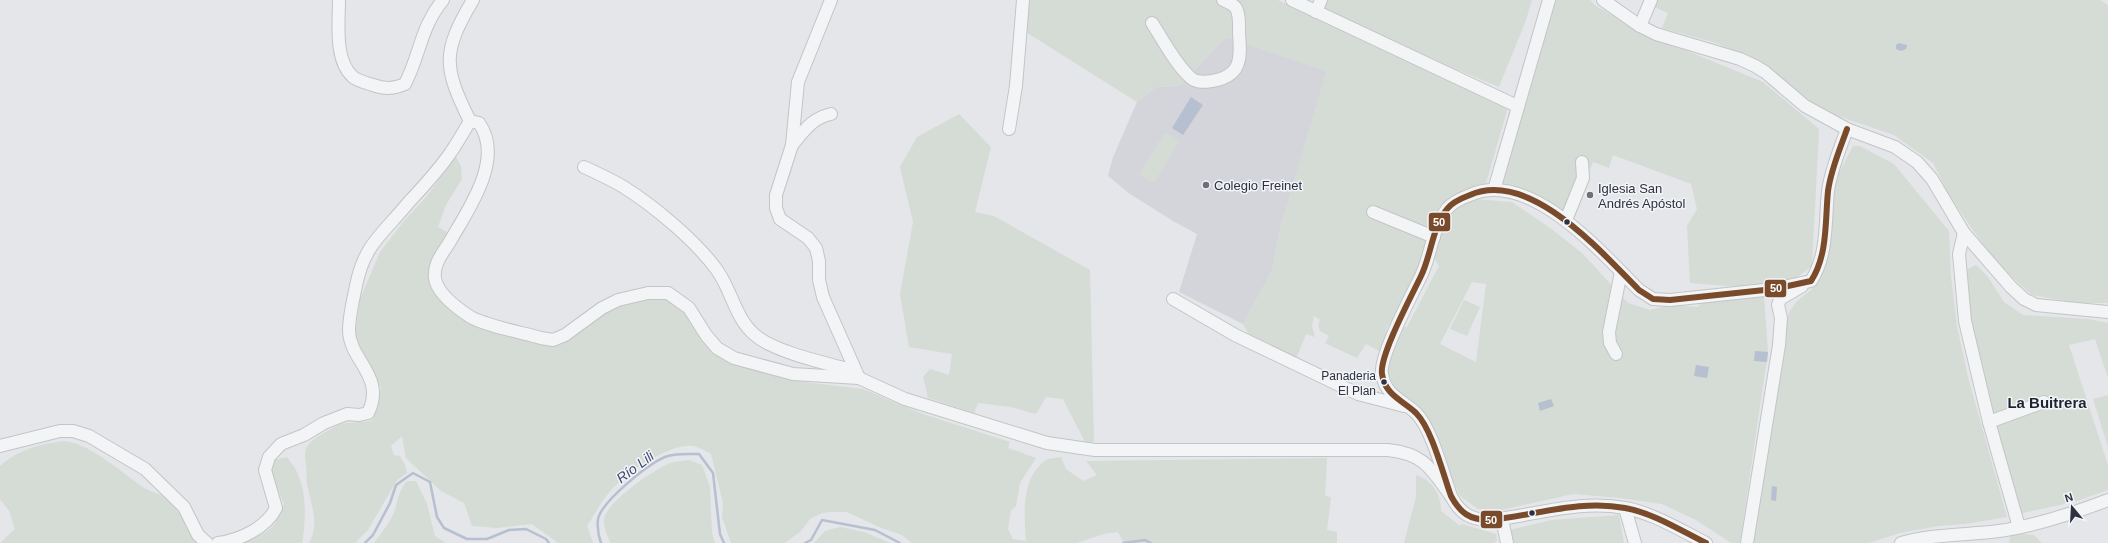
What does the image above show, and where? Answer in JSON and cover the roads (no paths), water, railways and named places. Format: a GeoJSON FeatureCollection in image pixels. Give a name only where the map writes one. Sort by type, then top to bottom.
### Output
{"type":"FeatureCollection","features":[{"type":"Feature","properties":{"kind":"street"},"geometry":{"type":"LineString","coordinates":[[339,0],[340,45],[343,60],[348,71],[354,78],[385,88],[395,89],[405,84],[414,68],[422,37],[430,18],[443,0]]}},
{"type":"Feature","properties":{"kind":"street"},"geometry":{"type":"LineString","coordinates":[[470,121],[450,75],[450,56],[452,40],[457,27],[473,0]]}},
{"type":"Feature","properties":{"kind":"street"},"geometry":{"type":"LineString","coordinates":[[831,0],[829,13],[798,82],[792,145],[776,195],[776,208],[780,219],[808,238],[816,248],[819,261],[819,280],[823,297],[857,374]]}},
{"type":"Feature","properties":{"kind":"street"},"geometry":{"type":"LineString","coordinates":[[1009,129],[1016,86],[1023,0]]}},
{"type":"Feature","properties":{"kind":"street"},"geometry":{"type":"LineString","coordinates":[[1152,23],[1182,68],[1192,79],[1202,82],[1222,79],[1232,73],[1239,63],[1240,52],[1238,13],[1234,6],[1223,0]]}},
{"type":"Feature","properties":{"kind":"street"},"geometry":{"type":"LineString","coordinates":[[1292,0],[1517,106]]}},
{"type":"Feature","properties":{"kind":"street"},"geometry":{"type":"LineString","coordinates":[[1316,12],[1321,0]]}},
{"type":"Feature","properties":{"kind":"street"},"geometry":{"type":"LineString","coordinates":[[1494,190],[1517,106],[1549,0]]}},
{"type":"Feature","properties":{"kind":"street"},"geometry":{"type":"LineString","coordinates":[[1602,0],[1640,26],[1656,34],[1740,59],[1755,66],[1765,72],[1805,106],[1847,129],[1895,147],[1917,162],[1932,179],[1964,233],[2011,288],[2024,299],[2036,305],[2108,312]]}},
{"type":"Feature","properties":{"kind":"street"},"geometry":{"type":"LineString","coordinates":[[1640,26],[1651,0]]}},
{"type":"Feature","properties":{"kind":"street"},"geometry":{"type":"LineString","coordinates":[[792,145],[813,121],[820,116],[831,114]]}},
{"type":"Feature","properties":{"kind":"street"},"geometry":{"type":"LineString","coordinates":[[470,121],[480,123],[485,131],[487,168],[459,225],[441,254],[435,267],[435,279],[440,291],[470,317],[541,338],[553,340],[565,335],[602,308],[618,300],[648,293],[668,293],[689,308],[706,336],[717,348],[734,358],[793,374],[857,374]]}},
{"type":"Feature","properties":{"kind":"street"},"geometry":{"type":"LineString","coordinates":[[218,543],[228,542],[249,533],[272,515],[276,508],[265,470],[269,457],[281,444],[304,435],[324,423],[347,414],[359,415],[368,413],[372,405],[371,377],[354,349],[349,332],[356,285],[365,255],[380,233],[401,212],[451,153],[470,121]]}},
{"type":"Feature","properties":{"kind":"street"},"geometry":{"type":"LineString","coordinates":[[1747,543],[1779,345],[1781,318],[1778,305],[1780,299],[1811,281],[1818,270],[1824,243],[1832,171],[1847,129]]}},
{"type":"Feature","properties":{"kind":"street"},"geometry":{"type":"LineString","coordinates":[[1566,220],[1583,178],[1582,162]]}},
{"type":"Feature","properties":{"kind":"street"},"geometry":{"type":"LineString","coordinates":[[584,167],[622,186],[673,225],[709,259],[718,272],[740,318],[756,336],[786,351],[857,374],[905,399],[1047,443],[1095,450],[1388,450],[1404,452],[1418,457],[1430,468],[1451,496]]}},
{"type":"Feature","properties":{"kind":"street"},"geometry":{"type":"LineString","coordinates":[[1706,543],[1662,522],[1625,508],[1577,506],[1502,519],[1477,520],[1470,518],[1456,506],[1451,496],[1425,425],[1416,413],[1389,392],[1384,383],[1381,371],[1394,330],[1424,272],[1434,238],[1447,208],[1460,198],[1475,192],[1494,190],[1511,192],[1529,198],[1566,220],[1639,290],[1653,299],[1670,300],[1774,289],[1811,281]]}},
{"type":"Feature","properties":{"kind":"street"},"geometry":{"type":"LineString","coordinates":[[1374,212],[1434,238]]}},
{"type":"Feature","properties":{"kind":"street"},"geometry":{"type":"LineString","coordinates":[[1964,233],[1959,254],[1964,307],[1970,344],[1989,422],[2019,527]]}},
{"type":"Feature","properties":{"kind":"street"},"geometry":{"type":"LineString","coordinates":[[1616,354],[1610,343],[1609,332],[1621,272]]}},
{"type":"Feature","properties":{"kind":"street"},"geometry":{"type":"LineString","coordinates":[[1173,299],[1235,335],[1358,394],[1408,407]]}},
{"type":"Feature","properties":{"kind":"street"},"geometry":{"type":"LineString","coordinates":[[1989,422],[2044,402]]}},
{"type":"Feature","properties":{"kind":"street"},"geometry":{"type":"LineString","coordinates":[[0,446],[60,431],[72,431],[89,436],[145,469],[184,507],[198,535],[207,543]]}},
{"type":"Feature","properties":{"kind":"street"},"geometry":{"type":"LineString","coordinates":[[1901,543],[1925,538],[2000,531],[2019,527],[2108,500]]}},
{"type":"Feature","properties":{"kind":"street"},"geometry":{"type":"LineString","coordinates":[[1625,508],[1635,543]]}},
{"type":"Feature","properties":{"kind":"street"},"geometry":{"type":"LineString","coordinates":[[1502,519],[1508,543]]}},
{"type":"Feature","properties":{"kind":"water"},"geometry":{"type":"Polygon","coordinates":[[[1899,43],[1907,45],[1906,49],[1901,51],[1896,49],[1896,45],[1899,43]]]}},
{"type":"Feature","properties":{"kind":"water"},"geometry":{"type":"Polygon","coordinates":[[[1191,97],[1203,105],[1183,135],[1172,128],[1191,97]]]}},
{"type":"Feature","properties":{"kind":"water"},"geometry":{"type":"Polygon","coordinates":[[[1755,351],[1768,352],[1767,362],[1754,361],[1755,351]]]}},
{"type":"Feature","properties":{"kind":"water"},"geometry":{"type":"Polygon","coordinates":[[[1696,365],[1709,367],[1707,378],[1694,376],[1696,365]]]}},
{"type":"Feature","properties":{"kind":"water"},"geometry":{"type":"Polygon","coordinates":[[[1551,399],[1554,406],[1540,411],[1538,403],[1551,399]]]}},
{"type":"Feature","properties":{"kind":"water"},"geometry":{"type":"Polygon","coordinates":[[[1772,486],[1777,487],[1776,501],[1771,500],[1772,486]]]}},
{"type":"Feature","properties":{"kind":"waterway","name":"Río Lili"},"geometry":{"type":"LineString","coordinates":[[601,543],[598,531],[598,519],[601,511],[608,502],[617,492],[650,465],[660,459],[679,454],[699,454],[713,473],[720,534],[724,543]]}},
{"type":"Feature","properties":{"kind":"waterway","name":"Río Lili"},"geometry":{"type":"LineString","coordinates":[[365,543],[373,535],[390,503],[396,485],[413,473],[430,482],[437,517],[444,528],[467,539],[487,539],[509,530],[526,529],[546,539],[549,543]]}},
{"type":"Feature","properties":{"kind":"waterway","name":"Río Lili"},"geometry":{"type":"LineString","coordinates":[[805,543],[811,540],[822,520],[875,530],[900,543]]}},
{"type":"Feature","properties":{"kind":"waterway","name":"Río Lili"},"geometry":{"type":"LineString","coordinates":[[1123,543],[1145,540],[1151,543]]}},
{"type":"Feature","properties":{"kind":"place","name":"Colegio Freinet"},"geometry":{"type":"Point","coordinates":[1206,185]}},
{"type":"Feature","properties":{"kind":"place","name":"Iglesia San Andrés Apóstol"},"geometry":{"type":"Point","coordinates":[1590,195]}},
{"type":"Feature","properties":{"kind":"place","name":"Panaderia El Plan"},"geometry":{"type":"Point","coordinates":[1384,382]}},
{"type":"Feature","properties":{"kind":"district","name":"La Buitrera"},"geometry":{"type":"Point","coordinates":[2047,403]}}]}
